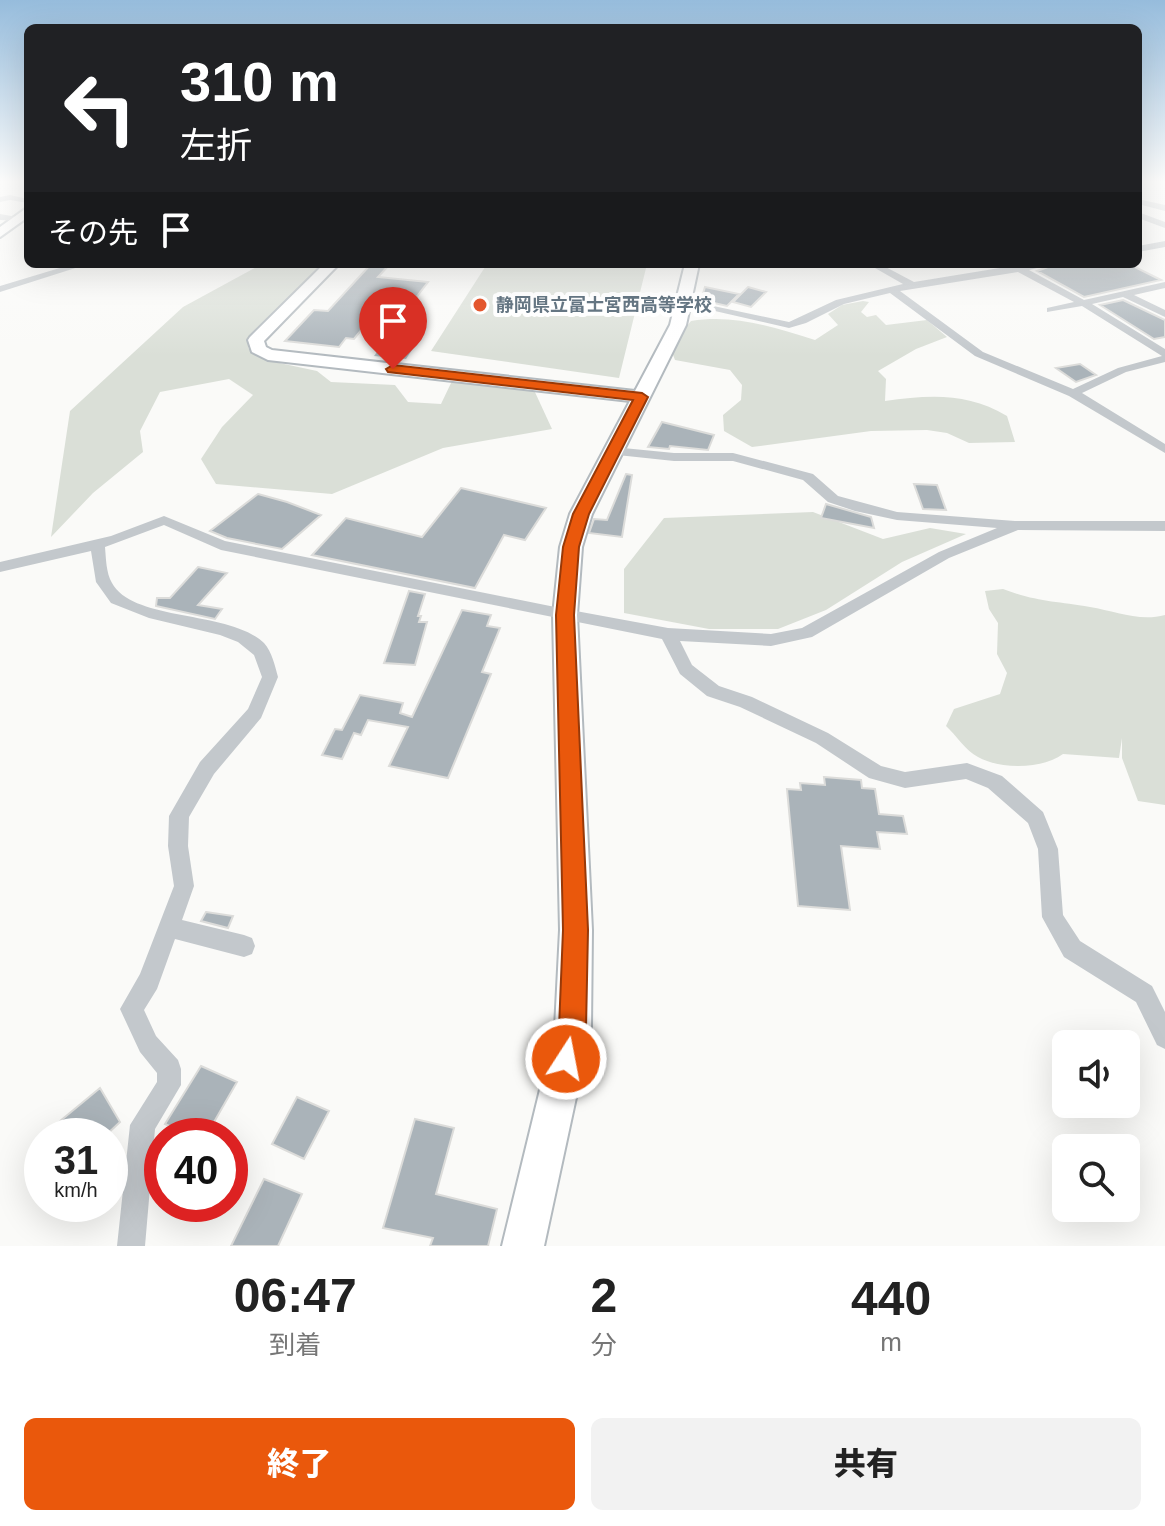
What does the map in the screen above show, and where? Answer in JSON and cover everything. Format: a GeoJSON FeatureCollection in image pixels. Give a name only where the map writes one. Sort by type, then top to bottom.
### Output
{"type":"FeatureCollection","features":[{"type":"Feature","properties":{"kind":"street"},"geometry":{"type":"LineString","coordinates":[[1142,248],[1165,244]]}},
{"type":"Feature","properties":{"kind":"street"},"geometry":{"type":"LineString","coordinates":[[0,289],[70,268]]}},
{"type":"Feature","properties":{"kind":"street"},"geometry":{"type":"LineString","coordinates":[[328,268],[256,340],[258,349],[268,355],[642,397]]}},
{"type":"Feature","properties":{"kind":"street"},"geometry":{"type":"LineString","coordinates":[[523,1246],[573,1028],[576,930],[565,615],[571,547],[581,514],[678,325],[691,268]]}},
{"type":"Feature","properties":{"kind":"street"},"geometry":{"type":"LineString","coordinates":[[880,268],[912,285]]}},
{"type":"Feature","properties":{"kind":"street"},"geometry":{"type":"LineString","coordinates":[[685,303],[789,325],[837,303],[1003,268]]}},
{"type":"Feature","properties":{"kind":"street"},"geometry":{"type":"LineString","coordinates":[[1018,268],[1085,304],[1165,356]]}},
{"type":"Feature","properties":{"kind":"street"},"geometry":{"type":"LineString","coordinates":[[1051,310],[1165,285]]}},
{"type":"Feature","properties":{"kind":"street"},"geometry":{"type":"LineString","coordinates":[[893,290],[979,354],[1073,393],[1165,449]]}},
{"type":"Feature","properties":{"kind":"street"},"geometry":{"type":"LineString","coordinates":[[1125,294],[1165,314]]}},
{"type":"Feature","properties":{"kind":"street"},"geometry":{"type":"LineString","coordinates":[[1152,346],[1165,344]]}},
{"type":"Feature","properties":{"kind":"street"},"geometry":{"type":"LineString","coordinates":[[1073,393],[1122,370],[1165,356]]}},
{"type":"Feature","properties":{"kind":"street"},"geometry":{"type":"LineString","coordinates":[[613,451],[674,457],[733,457],[808,477],[833,499],[897,516],[1016,525],[1165,526]]}},
{"type":"Feature","properties":{"kind":"street"},"geometry":{"type":"LineString","coordinates":[[0,567],[97,544],[164,520],[221,545],[565,615],[668,634],[771,640],[806,633],[944,555],[1016,525]]}},
{"type":"Feature","properties":{"kind":"street"},"geometry":{"type":"LineString","coordinates":[[97,544],[105,585],[114,599],[238,635],[260,649],[270,677],[255,713],[207,768],[179,816],[178,846],[184,886],[149,981],[132,1009],[148,1044],[169,1069],[169,1085],[143,1125],[131,1246]]}},
{"type":"Feature","properties":{"kind":"street"},"geometry":{"type":"LineString","coordinates":[[668,634],[686,669],[713,691],[746,702],[822,738],[876,772],[905,780],[967,771],[995,782],[1036,818],[1048,849],[1053,917],[1072,949],[1144,994],[1165,1037]]}},
{"type":"Feature","properties":{"kind":"street"},"geometry":{"type":"LineString","coordinates":[[169,927],[244,946]]}},
{"type":"Feature","properties":{"kind":"shaded area"},"geometry":{"type":"Polygon","coordinates":[[[255,268],[322,268],[248,348],[270,361],[317,371],[331,382],[395,385],[408,402],[441,404],[452,381],[534,390],[552,429],[443,448],[332,494],[216,484],[201,459],[222,427],[253,395],[229,379],[160,392],[140,431],[143,452],[93,493],[51,537],[70,411],[183,307],[255,268]]]}},
{"type":"Feature","properties":{"kind":"shaded area"},"geometry":{"type":"Polygon","coordinates":[[[484,268],[646,268],[619,378],[431,351],[484,268]]]}},
{"type":"Feature","properties":{"kind":"shaded area"},"geometry":{"type":"Polygon","coordinates":[[[869,302],[861,312],[867,317],[876,315],[886,325],[927,320],[947,337],[916,349],[878,371],[886,379],[885,401],[948,397],[977,403],[1007,416],[1015,442],[969,443],[947,433],[927,430],[871,431],[752,447],[724,431],[723,415],[741,400],[742,385],[730,370],[675,360],[670,347],[691,321],[707,319],[754,323],[815,340],[838,325],[828,314],[842,305],[869,302]]]}},
{"type":"Feature","properties":{"kind":"shaded area"},"geometry":{"type":"Polygon","coordinates":[[[391,333],[422,335],[406,359],[374,356],[391,333]]]}},
{"type":"Feature","properties":{"kind":"shaded area"},"geometry":{"type":"Polygon","coordinates":[[[813,512],[883,539],[930,528],[966,534],[902,562],[826,610],[778,629],[709,629],[624,613],[624,569],[664,518],[813,512]]]}},
{"type":"Feature","properties":{"kind":"shaded area"},"geometry":{"type":"Polygon","coordinates":[[[1003,589],[1036,599],[1127,615],[1165,615],[1165,805],[1138,801],[1122,758],[1122,738],[1119,758],[1063,754],[1045,763],[1010,766],[987,761],[974,754],[946,726],[954,709],[1000,694],[1007,673],[997,654],[998,623],[989,609],[985,591],[1003,589]]]}},
{"type":"Feature","properties":{"kind":"building"},"geometry":{"type":"Polygon","coordinates":[[[367,268],[386,268],[378,277],[428,282],[411,304],[384,302],[354,339],[346,338],[339,347],[285,341],[314,310],[328,311],[367,268]]]}},
{"type":"Feature","properties":{"kind":"building"},"geometry":{"type":"Polygon","coordinates":[[[1045,268],[1137,268],[1161,280],[1084,297],[1037,271],[1045,268]]]}},
{"type":"Feature","properties":{"kind":"building"},"geometry":{"type":"Polygon","coordinates":[[[705,287],[739,294],[727,306],[701,300],[705,287]]]}},
{"type":"Feature","properties":{"kind":"building"},"geometry":{"type":"Polygon","coordinates":[[[748,287],[766,292],[751,307],[733,302],[748,287]]]}},
{"type":"Feature","properties":{"kind":"building"},"geometry":{"type":"Polygon","coordinates":[[[1123,300],[1165,320],[1165,337],[1154,339],[1100,305],[1123,300]]]}},
{"type":"Feature","properties":{"kind":"building"},"geometry":{"type":"Polygon","coordinates":[[[1080,364],[1096,375],[1076,382],[1056,368],[1080,364]]]}},
{"type":"Feature","properties":{"kind":"building"},"geometry":{"type":"Polygon","coordinates":[[[662,422],[714,435],[708,450],[648,447],[662,422]]]}},
{"type":"Feature","properties":{"kind":"building"},"geometry":{"type":"Polygon","coordinates":[[[626,474],[632,475],[622,537],[589,533],[594,519],[607,520],[626,474]]]}},
{"type":"Feature","properties":{"kind":"building"},"geometry":{"type":"Polygon","coordinates":[[[914,484],[937,485],[946,510],[923,509],[914,484]]]}},
{"type":"Feature","properties":{"kind":"building"},"geometry":{"type":"Polygon","coordinates":[[[461,488],[546,508],[525,540],[504,535],[475,588],[312,555],[346,518],[422,537],[461,488]]]}},
{"type":"Feature","properties":{"kind":"building"},"geometry":{"type":"Polygon","coordinates":[[[258,494],[321,515],[282,549],[227,538],[210,531],[258,494]]]}},
{"type":"Feature","properties":{"kind":"building"},"geometry":{"type":"Polygon","coordinates":[[[826,504],[871,517],[874,528],[821,518],[826,504]]]}},
{"type":"Feature","properties":{"kind":"building"},"geometry":{"type":"Polygon","coordinates":[[[198,567],[227,573],[198,605],[222,609],[215,619],[156,606],[157,598],[170,598],[198,567]]]}},
{"type":"Feature","properties":{"kind":"building"},"geometry":{"type":"Polygon","coordinates":[[[409,591],[425,594],[418,616],[421,616],[419,622],[427,622],[415,665],[384,663],[409,591]]]}},
{"type":"Feature","properties":{"kind":"building"},"geometry":{"type":"Polygon","coordinates":[[[462,610],[491,615],[487,626],[500,628],[482,672],[491,674],[448,778],[389,766],[408,727],[368,720],[361,735],[354,733],[342,759],[322,755],[335,729],[342,730],[360,695],[403,703],[400,713],[412,717],[462,610]]]}},
{"type":"Feature","properties":{"kind":"building"},"geometry":{"type":"Polygon","coordinates":[[[824,777],[861,780],[862,788],[875,789],[879,814],[903,816],[907,834],[877,832],[880,849],[841,846],[850,910],[798,906],[787,789],[801,790],[800,783],[825,785],[824,777]]]}},
{"type":"Feature","properties":{"kind":"building"},"geometry":{"type":"Polygon","coordinates":[[[206,912],[233,916],[228,928],[201,921],[206,912]]]}},
{"type":"Feature","properties":{"kind":"building"},"geometry":{"type":"Polygon","coordinates":[[[201,1066],[237,1082],[216,1118],[169,1118],[201,1066]]]}},
{"type":"Feature","properties":{"kind":"building"},"geometry":{"type":"Polygon","coordinates":[[[100,1088],[118,1118],[64,1118],[100,1088]]]}},
{"type":"Feature","properties":{"kind":"building"},"geometry":{"type":"Polygon","coordinates":[[[297,1097],[329,1111],[304,1159],[272,1144],[297,1097]]]}},
{"type":"Feature","properties":{"kind":"building"},"geometry":{"type":"Polygon","coordinates":[[[415,1119],[454,1128],[436,1194],[497,1209],[488,1246],[430,1246],[433,1238],[383,1228],[415,1119]]]}},
{"type":"Feature","properties":{"kind":"building"},"geometry":{"type":"Polygon","coordinates":[[[264,1179],[302,1194],[278,1246],[231,1246],[243,1222],[248,1222],[248,1211],[264,1179]]]}},
{"type":"Feature","properties":{"kind":"place","name":"静岡県立富士宮西高等学校"},"geometry":{"type":"Point","coordinates":[480,305]}},
{"type":"Feature","properties":{"kind":"route"},"geometry":{"type":"LineString","coordinates":[[393,369],[642,397],[581,514],[571,547],[565,615],[576,930],[573,1028],[566,1059]]}}]}
